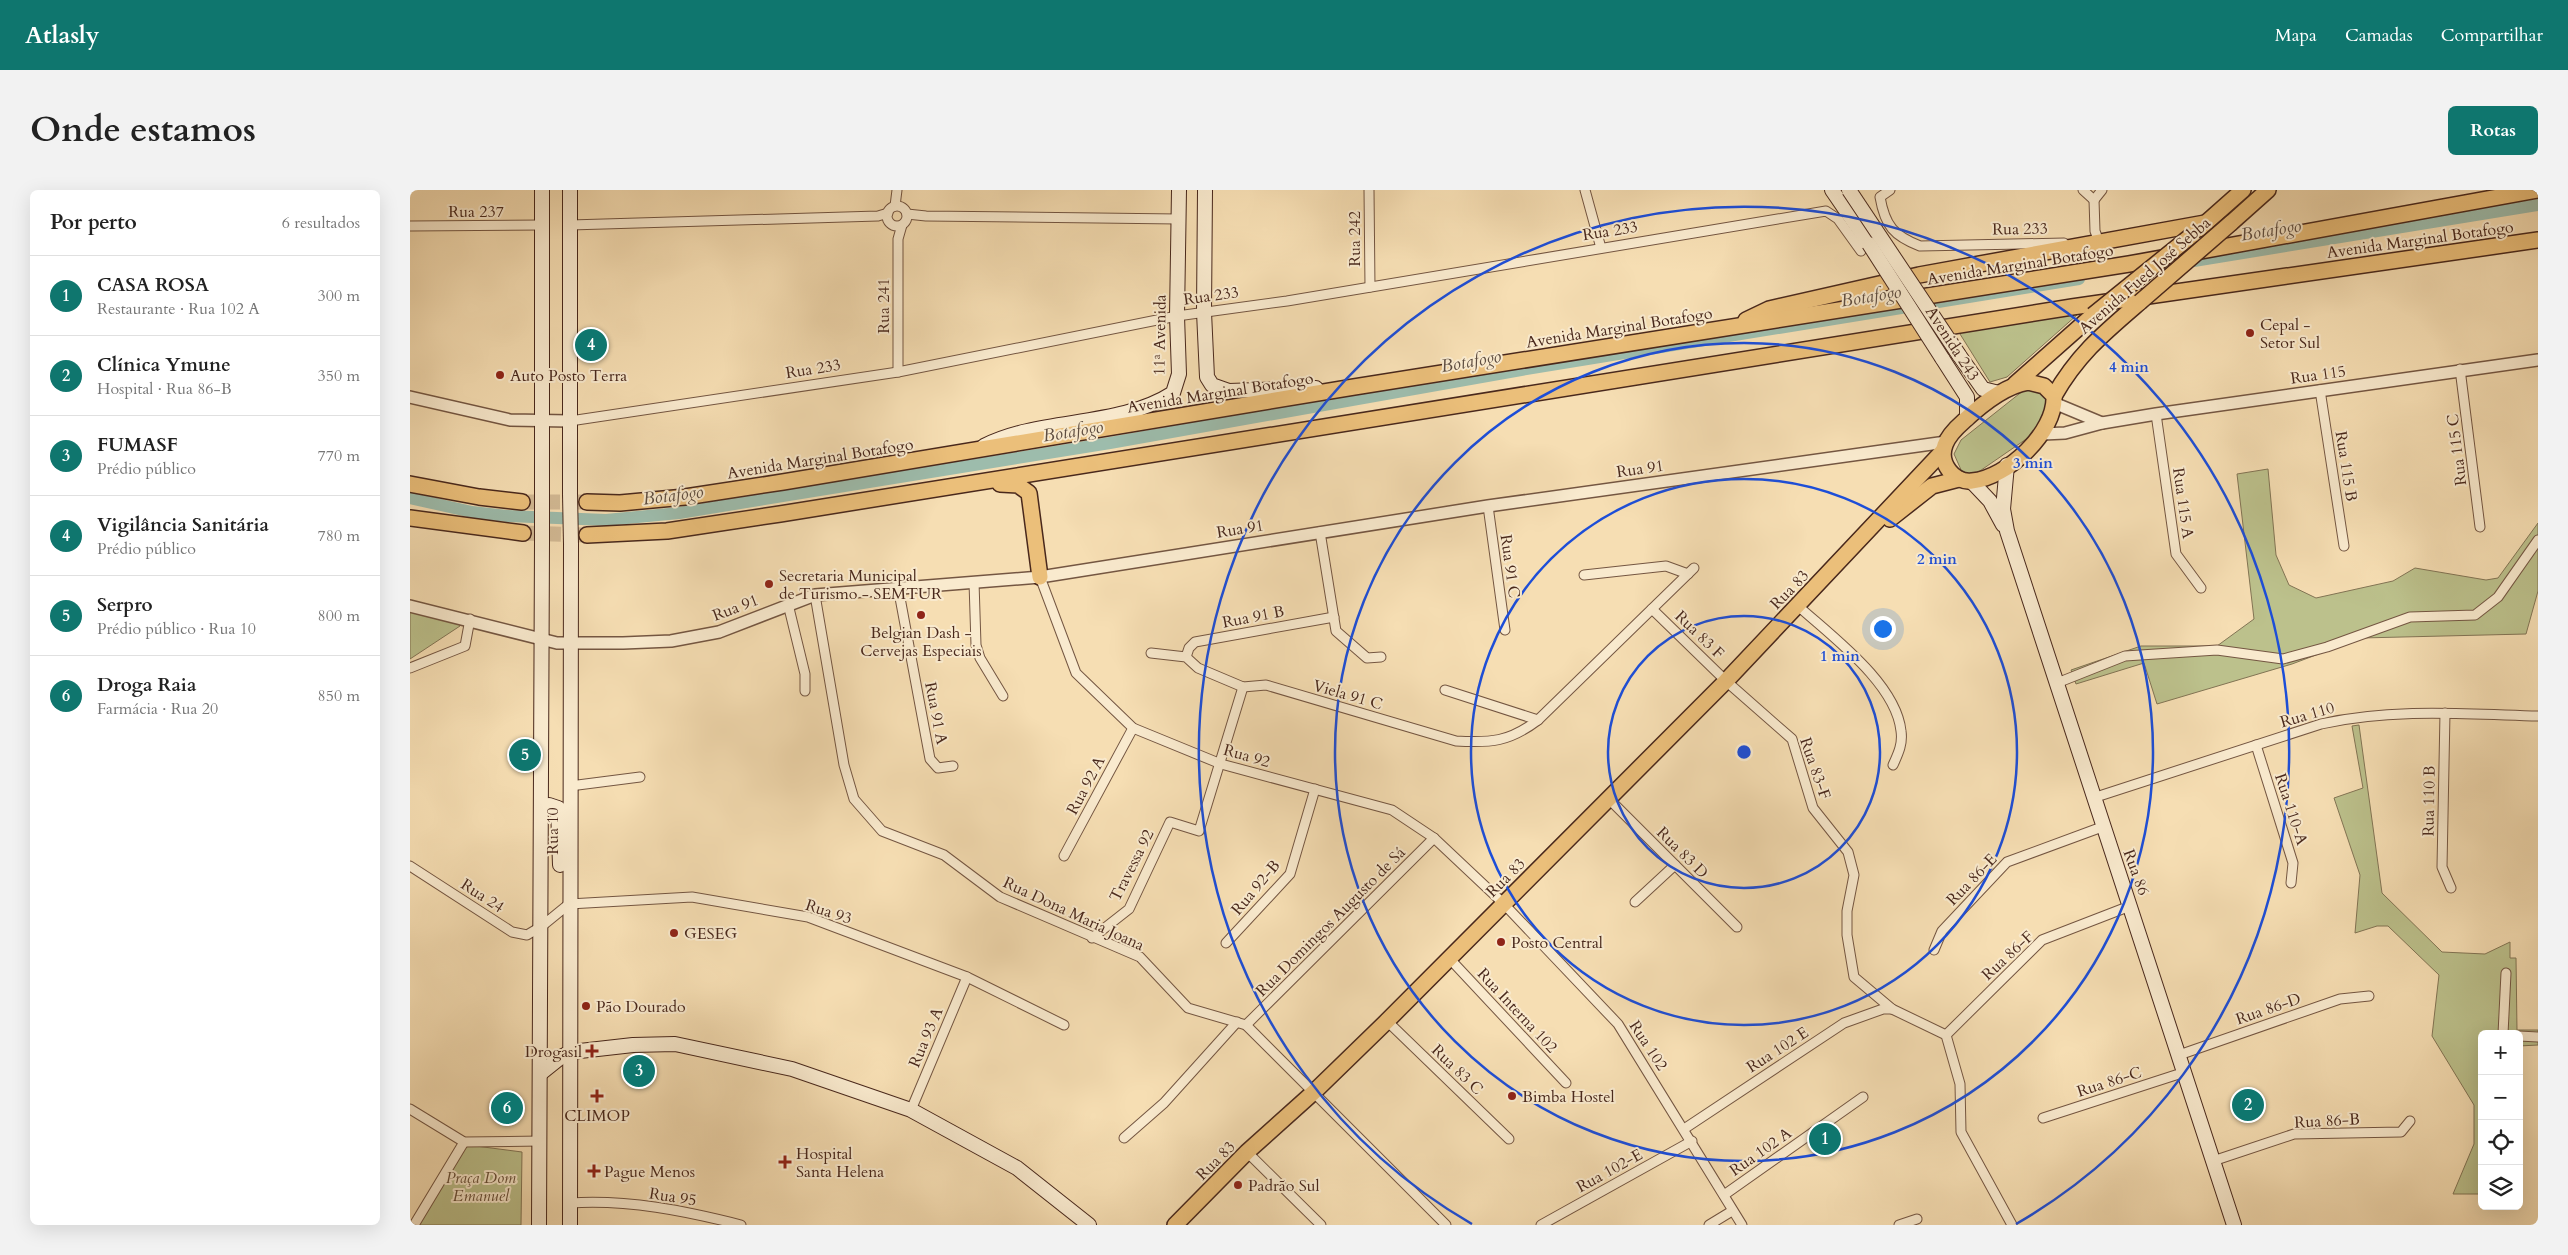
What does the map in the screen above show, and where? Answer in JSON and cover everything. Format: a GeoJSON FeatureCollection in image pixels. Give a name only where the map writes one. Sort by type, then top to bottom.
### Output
{"type":"FeatureCollection","features":[{"type":"Feature","properties":{"kind":"main road","name":"Rua 10"},"geometry":{"type":"LineString","coordinates":[[540,1225],[542,1074],[542,190]]}},
{"type":"Feature","properties":{"kind":"main road","name":"Rua 10"},"geometry":{"type":"LineString","coordinates":[[570,190],[570,1225]]}},
{"type":"Feature","properties":{"kind":"main road","name":"11ª Avenida"},"geometry":{"type":"LineString","coordinates":[[977,450],[1003,437],[1160,402],[1173,393],[1179,374],[1177,316],[1179,190]]}},
{"type":"Feature","properties":{"kind":"main road"},"geometry":{"type":"LineString","coordinates":[[1205,190],[1204,312],[1208,377],[1212,385],[1219,389],[1229,390],[1354,387]]}},
{"type":"Feature","properties":{"kind":"main road","name":"Avenida 243"},"geometry":{"type":"LineString","coordinates":[[1832,190],[1865,247],[1967,397],[1966,419]]}},
{"type":"Feature","properties":{"kind":"main road","name":"Avenida 243"},"geometry":{"type":"LineString","coordinates":[[1849,190],[1983,389],[1999,393]]}},
{"type":"Feature","properties":{"kind":"main road","name":"Avenida Fued José Sebba"},"geometry":{"type":"LineString","coordinates":[[1966,419],[1999,393],[2015,384],[2093,315],[2192,235],[2243,190]]}},
{"type":"Feature","properties":{"kind":"main road"},"geometry":{"type":"LineString","coordinates":[[2234,219],[2259,190]]}},
{"type":"Feature","properties":{"kind":"main road","name":"Avenida Fued José Sebba"},"geometry":{"type":"LineString","coordinates":[[2043,434],[2054,400],[2073,364],[2091,344],[2268,190]]}},
{"type":"Feature","properties":{"kind":"main road","name":"Avenida Marginal Botafogo"},"geometry":{"type":"LineString","coordinates":[[587,502],[620,502],[685,497],[1354,387],[2129,264],[2537,190]]}},
{"type":"Feature","properties":{"kind":"main road"},"geometry":{"type":"LineString","coordinates":[[1731,327],[1768,309],[1919,276],[2205,223]]}},
{"type":"Feature","properties":{"kind":"main road","name":"Avenida Marginal Botafogo"},"geometry":{"type":"LineString","coordinates":[[587,535],[667,531],[2062,309],[2538,240]]}},
{"type":"Feature","properties":{"kind":"main road"},"geometry":{"type":"LineString","coordinates":[[2015,384],[2036,383],[2044,386],[2054,400]]}},
{"type":"Feature","properties":{"kind":"main road","name":"Rua 83"},"geometry":{"type":"LineString","coordinates":[[1175,1225],[1247,1152],[1315,1091],[1387,1020],[1726,681],[1853,548],[1945,446],[1966,419]]}},
{"type":"Feature","properties":{"kind":"main road","name":"Rua 83"},"geometry":{"type":"LineString","coordinates":[[1853,548],[1932,486],[1987,477],[2033,446],[2043,434]]}},
{"type":"Feature","properties":{"kind":"main road"},"geometry":{"type":"LineString","coordinates":[[1945,446],[1948,470],[1965,480]]}},
{"type":"Feature","properties":{"kind":"main road","name":"Rua 86"},"geometry":{"type":"LineString","coordinates":[[2007,465],[2003,510],[2007,532],[2102,827],[2185,1072],[2233,1225]]}},
{"type":"Feature","properties":{"kind":"main road","name":"Rua 86"},"geometry":{"type":"LineString","coordinates":[[1965,480],[1990,501],[2007,532]]}},
{"type":"Feature","properties":{"kind":"main road"},"geometry":{"type":"LineString","coordinates":[[410,484],[479,497],[522,502]]}},
{"type":"Feature","properties":{"kind":"main road"},"geometry":{"type":"LineString","coordinates":[[905,494],[926,496],[997,484],[1018,485],[1024,488],[1029,493],[1032,506],[1040,577]]}},
{"type":"Feature","properties":{"kind":"main road"},"geometry":{"type":"LineString","coordinates":[[414,521],[523,533]]}},
{"type":"Feature","properties":{"kind":"main road"},"geometry":{"type":"LineString","coordinates":[[542,807],[548,805],[558,808],[560,866],[569,887]]}},
{"type":"Feature","properties":{"kind":"main road"},"geometry":{"type":"LineString","coordinates":[[542,1074],[561,1057],[571,1052],[633,1045],[676,1044],[792,1069],[911,1110],[1017,1168],[1089,1225]]}},
{"type":"Feature","properties":{"kind":"street","name":"Rua 242"},"geometry":{"type":"LineString","coordinates":[[1369,190],[1370,287]]}},
{"type":"Feature","properties":{"kind":"street"},"geometry":{"type":"LineString","coordinates":[[1585,190],[1601,248]]}},
{"type":"Feature","properties":{"kind":"street","name":"Rua 233"},"geometry":{"type":"LineString","coordinates":[[1890,190],[1880,197],[1883,215],[1900,238],[1920,246],[2099,242]]}},
{"type":"Feature","properties":{"kind":"street"},"geometry":{"type":"LineString","coordinates":[[2083,190],[2094,200]]}},
{"type":"Feature","properties":{"kind":"street"},"geometry":{"type":"LineString","coordinates":[[2099,242],[2095,231],[2094,200],[2102,190]]}},
{"type":"Feature","properties":{"kind":"street","name":"Rua 241"},"geometry":{"type":"LineString","coordinates":[[897,192],[901,217],[898,240],[898,372]]}},
{"type":"Feature","properties":{"kind":"street","name":"Rua 233"},"geometry":{"type":"LineString","coordinates":[[410,397],[510,420],[570,421],[898,372],[1177,316],[1370,287],[1826,211],[1838,219],[1865,247]]}},
{"type":"Feature","properties":{"kind":"street"},"geometry":{"type":"LineString","coordinates":[[570,226],[878,216],[1178,219]]}},
{"type":"Feature","properties":{"kind":"street"},"geometry":{"type":"LineString","coordinates":[[888,216],[901,217]]}},
{"type":"Feature","properties":{"kind":"street","name":"Rua 237"},"geometry":{"type":"LineString","coordinates":[[410,226],[542,225]]}},
{"type":"Feature","properties":{"kind":"street","name":"Rua 115"},"geometry":{"type":"LineString","coordinates":[[2043,434],[2065,432],[2102,423],[2156,414],[2460,369],[2538,360]]}},
{"type":"Feature","properties":{"kind":"street","name":"Rua 115 C"},"geometry":{"type":"LineString","coordinates":[[2460,369],[2480,527]]}},
{"type":"Feature","properties":{"kind":"street","name":"Rua 115 B"},"geometry":{"type":"LineString","coordinates":[[2320,390],[2344,546]]}},
{"type":"Feature","properties":{"kind":"street"},"geometry":{"type":"LineString","coordinates":[[2054,400],[2102,423]]}},
{"type":"Feature","properties":{"kind":"street","name":"Rua 115 A"},"geometry":{"type":"LineString","coordinates":[[2156,414],[2176,554],[2202,588]]}},
{"type":"Feature","properties":{"kind":"street","name":"Rua 91"},"geometry":{"type":"LineString","coordinates":[[410,606],[470,619],[542,640],[571,642],[671,640],[719,632],[815,595],[1040,577],[1488,506],[1903,446],[1945,446]]}},
{"type":"Feature","properties":{"kind":"street","name":"Rua 91 C"},"geometry":{"type":"LineString","coordinates":[[1488,506],[1505,630]]}},
{"type":"Feature","properties":{"kind":"street"},"geometry":{"type":"LineString","coordinates":[[1320,532],[1336,632],[1368,658],[1381,657]]}},
{"type":"Feature","properties":{"kind":"street"},"geometry":{"type":"LineString","coordinates":[[2057,683],[2125,656],[2217,650],[2283,659],[2327,647],[2410,617],[2475,615],[2498,597],[2538,540]]}},
{"type":"Feature","properties":{"kind":"street","name":"Viela 91 C"},"geometry":{"type":"LineString","coordinates":[[1186,656],[1198,668],[1242,687],[1266,685],[1456,741],[1486,743],[1520,734],[1538,720],[1691,571],[1666,566],[1584,575]]}},
{"type":"Feature","properties":{"kind":"street","name":"Rua 92"},"geometry":{"type":"LineString","coordinates":[[1040,577],[1076,673],[1133,728],[1221,764],[1392,810],[1434,838],[1503,903]]}},
{"type":"Feature","properties":{"kind":"street"},"geometry":{"type":"LineString","coordinates":[[974,582],[976,645],[980,658],[1003,696]]}},
{"type":"Feature","properties":{"kind":"street","name":"Rua 91 A"},"geometry":{"type":"LineString","coordinates":[[898,587],[930,759],[938,768],[953,766]]}},
{"type":"Feature","properties":{"kind":"street","name":"Rua Dona Maria Joana"},"geometry":{"type":"LineString","coordinates":[[815,595],[844,766],[854,798],[882,831],[944,855],[1000,897],[1140,957],[1188,1008],[1246,1025],[1315,1091],[1444,1224]]}},
{"type":"Feature","properties":{"kind":"street"},"geometry":{"type":"LineString","coordinates":[[788,604],[805,688]]}},
{"type":"Feature","properties":{"kind":"street"},"geometry":{"type":"LineString","coordinates":[[1797,605],[1863,665],[1890,698],[1901,730],[1901,748],[1893,765]]}},
{"type":"Feature","properties":{"kind":"street","name":"Rua 83 F"},"geometry":{"type":"LineString","coordinates":[[1652,609],[1726,681]]}},
{"type":"Feature","properties":{"kind":"street","name":"Rua 91 B"},"geometry":{"type":"LineString","coordinates":[[1186,656],[1189,648],[1195,642],[1334,617]]}},
{"type":"Feature","properties":{"kind":"street"},"geometry":{"type":"LineString","coordinates":[[410,668],[465,646],[470,619]]}},
{"type":"Feature","properties":{"kind":"street"},"geometry":{"type":"LineString","coordinates":[[1151,653],[1186,656]]}},
{"type":"Feature","properties":{"kind":"street","name":"Rua 83-F"},"geometry":{"type":"LineString","coordinates":[[1726,681],[1792,739],[1812,808],[1848,852],[1854,875],[1847,911],[1847,935],[1854,977],[1892,1009]]}},
{"type":"Feature","properties":{"kind":"street","name":"Travessa 92"},"geometry":{"type":"LineString","coordinates":[[1092,938],[1130,909],[1170,822],[1199,831],[1221,764],[1242,687]]}},
{"type":"Feature","properties":{"kind":"street"},"geometry":{"type":"LineString","coordinates":[[1445,690],[1538,720]]}},
{"type":"Feature","properties":{"kind":"street","name":"Rua 110"},"geometry":{"type":"LineString","coordinates":[[2094,798],[2321,724],[2356,716],[2445,713],[2538,716]]}},
{"type":"Feature","properties":{"kind":"street","name":"Rua 110 B"},"geometry":{"type":"LineString","coordinates":[[2445,713],[2442,867],[2451,888]]}},
{"type":"Feature","properties":{"kind":"street","name":"Rua 92 A"},"geometry":{"type":"LineString","coordinates":[[1064,856],[1133,728]]}},
{"type":"Feature","properties":{"kind":"street","name":"Rua 110-A"},"geometry":{"type":"LineString","coordinates":[[2256,745],[2294,864],[2291,883]]}},
{"type":"Feature","properties":{"kind":"street"},"geometry":{"type":"LineString","coordinates":[[570,786],[640,777]]}},
{"type":"Feature","properties":{"kind":"street","name":"Rua 92-B"},"geometry":{"type":"LineString","coordinates":[[1226,943],[1290,874],[1315,789]]}},
{"type":"Feature","properties":{"kind":"street","name":"Rua 83 D"},"geometry":{"type":"LineString","coordinates":[[1608,798],[1737,927]]}},
{"type":"Feature","properties":{"kind":"street","name":"Rua 86-E"},"geometry":{"type":"LineString","coordinates":[[1934,950],[1942,931],[2007,862],[2102,827]]}},
{"type":"Feature","properties":{"kind":"street","name":"Rua Domingos Augusto de Sá"},"geometry":{"type":"LineString","coordinates":[[1246,1025],[1434,838]]}},
{"type":"Feature","properties":{"kind":"street"},"geometry":{"type":"LineString","coordinates":[[1635,902],[1675,865]]}},
{"type":"Feature","properties":{"kind":"street","name":"Rua 24"},"geometry":{"type":"LineString","coordinates":[[410,866],[512,932],[527,934],[542,926]]}},
{"type":"Feature","properties":{"kind":"street","name":"Rua 93"},"geometry":{"type":"LineString","coordinates":[[569,904],[692,897],[808,917],[967,977],[1064,1024]]}},
{"type":"Feature","properties":{"kind":"street","name":"Rua 102"},"geometry":{"type":"LineString","coordinates":[[1503,903],[1618,1024],[1684,1128],[1742,1225]]}},
{"type":"Feature","properties":{"kind":"street"},"geometry":{"type":"LineString","coordinates":[[542,926],[569,904]]}},
{"type":"Feature","properties":{"kind":"street","name":"Rua 86-F"},"geometry":{"type":"LineString","coordinates":[[1946,1034],[2042,940],[2130,906]]}},
{"type":"Feature","properties":{"kind":"street","name":"Rua Interna 102"},"geometry":{"type":"LineString","coordinates":[[1449,958],[1566,1082]]}},
{"type":"Feature","properties":{"kind":"street"},"geometry":{"type":"LineString","coordinates":[[2503,1030],[2506,973]]}},
{"type":"Feature","properties":{"kind":"street","name":"Rua 93 A"},"geometry":{"type":"LineString","coordinates":[[911,1110],[967,977]]}},
{"type":"Feature","properties":{"kind":"street","name":"Rua 86-D"},"geometry":{"type":"LineString","coordinates":[[2179,1055],[2340,999],[2369,996]]}},
{"type":"Feature","properties":{"kind":"street","name":"Rua 102 E"},"geometry":{"type":"LineString","coordinates":[[1684,1128],[1844,1023],[1883,1009],[1892,1009]]}},
{"type":"Feature","properties":{"kind":"street"},"geometry":{"type":"LineString","coordinates":[[1892,1009],[1946,1034],[1960,1084],[1961,1132],[2012,1225]]}},
{"type":"Feature","properties":{"kind":"street","name":"Rua 83 C"},"geometry":{"type":"LineString","coordinates":[[1387,1020],[1509,1139]]}},
{"type":"Feature","properties":{"kind":"street"},"geometry":{"type":"LineString","coordinates":[[1124,1138],[1164,1103],[1237,1022]]}},
{"type":"Feature","properties":{"kind":"street"},"geometry":{"type":"LineString","coordinates":[[2523,1036],[2538,1037]]}},
{"type":"Feature","properties":{"kind":"street","name":"Rua 86-C"},"geometry":{"type":"LineString","coordinates":[[2043,1118],[2185,1072]]}},
{"type":"Feature","properties":{"kind":"street","name":"Rua 102 A"},"geometry":{"type":"LineString","coordinates":[[1724,1195],[1863,1097]]}},
{"type":"Feature","properties":{"kind":"street"},"geometry":{"type":"LineString","coordinates":[[410,1109],[464,1142],[541,1141]]}},
{"type":"Feature","properties":{"kind":"street","name":"Rua 86-B"},"geometry":{"type":"LineString","coordinates":[[2213,1161],[2294,1134],[2401,1132],[2410,1121]]}},
{"type":"Feature","properties":{"kind":"street","name":"Rua 102-E"},"geometry":{"type":"LineString","coordinates":[[1541,1225],[1692,1141]]}},
{"type":"Feature","properties":{"kind":"street"},"geometry":{"type":"LineString","coordinates":[[414,1225],[464,1142]]}},
{"type":"Feature","properties":{"kind":"street"},"geometry":{"type":"LineString","coordinates":[[1247,1152],[1321,1225]]}},
{"type":"Feature","properties":{"kind":"street","name":"Rua 95"},"geometry":{"type":"LineString","coordinates":[[570,1203],[643,1206],[688,1212],[741,1225]]}},
{"type":"Feature","properties":{"kind":"street"},"geometry":{"type":"LineString","coordinates":[[1709,1225],[1732,1211]]}},
{"type":"Feature","properties":{"kind":"street"},"geometry":{"type":"LineString","coordinates":[[1899,1225],[1917,1219]]}},
{"type":"Feature","properties":{"kind":"green space"},"geometry":{"type":"Polygon","coordinates":[[[2086,307],[2007,377],[1990,382],[1955,326],[2086,307]]]}},
{"type":"Feature","properties":{"kind":"green space"},"geometry":{"type":"Polygon","coordinates":[[[2038,389],[2045,393],[2048,402],[2035,433],[1974,475],[1962,472],[1954,454],[1961,440],[2024,390],[2038,389]]]}},
{"type":"Feature","properties":{"kind":"green space"},"geometry":{"type":"Polygon","coordinates":[[[2268,469],[2276,555],[2289,585],[2316,598],[2393,581],[2415,568],[2486,580],[2498,578],[2538,523],[2538,591],[2526,634],[2361,638],[2292,664],[2157,704],[2144,663],[2076,684],[2071,670],[2141,646],[2217,646],[2254,619],[2237,474],[2268,469]]]}},
{"type":"Feature","properties":{"kind":"green space"},"geometry":{"type":"Polygon","coordinates":[[[410,607],[457,618],[460,626],[410,659],[410,607]]]}},
{"type":"Feature","properties":{"kind":"green space"},"geometry":{"type":"Polygon","coordinates":[[[2359,725],[2382,893],[2442,952],[2485,954],[2510,942],[2510,958],[2516,958],[2517,1030],[2478,1030],[2478,1194],[2453,1194],[2474,1144],[2474,1105],[2432,1036],[2439,975],[2388,926],[2377,926],[2355,933],[2360,875],[2334,798],[2363,788],[2352,726],[2359,725]]]}},
{"type":"Feature","properties":{"kind":"green space"},"geometry":{"type":"Polygon","coordinates":[[[2523,1030],[2538,1030],[2538,1045],[2523,1046],[2523,1030]]]}},
{"type":"Feature","properties":{"kind":"green space","name":"Praça Dom Emanuel"},"geometry":{"type":"Polygon","coordinates":[[[468,1145],[522,1152],[521,1225],[415,1225],[456,1150],[468,1145]]]}},
{"type":"Feature","properties":{"kind":"waterway","name":"Botafogo"},"geometry":{"type":"LineString","coordinates":[[2151,268],[2538,205]]}},
{"type":"Feature","properties":{"kind":"waterway","name":"Botafogo"},"geometry":{"type":"LineString","coordinates":[[410,498],[472,512],[507,516],[606,520],[679,513],[1110,443],[1521,370],[2079,279]]}},
{"type":"Feature","properties":{"kind":"tunnel"},"geometry":{"type":"LineString","coordinates":[[522,502],[587,502]]}},
{"type":"Feature","properties":{"kind":"tunnel"},"geometry":{"type":"LineString","coordinates":[[523,533],[587,535]]}},
{"type":"Feature","properties":{"kind":"place","name":"Cepal - Setor Sul"},"geometry":{"type":"Point","coordinates":[2250,333]}},
{"type":"Feature","properties":{"kind":"place","name":"Vigilância Sanitária"},"geometry":{"type":"Point","coordinates":[591,345]}},
{"type":"Feature","properties":{"kind":"place","name":"Auto Posto Terra"},"geometry":{"type":"Point","coordinates":[500,375]}},
{"type":"Feature","properties":{"kind":"place","name":"Secretaria Municipal de Turismo - SEMTUR"},"geometry":{"type":"Point","coordinates":[769,584]}},
{"type":"Feature","properties":{"kind":"place","name":"Belgian Dash - Cervejas Especiais"},"geometry":{"type":"Point","coordinates":[921,615]}},
{"type":"Feature","properties":{"kind":"place","name":"Serpro"},"geometry":{"type":"Point","coordinates":[525,755]}},
{"type":"Feature","properties":{"kind":"place","name":"GESEG"},"geometry":{"type":"Point","coordinates":[674,933]}},
{"type":"Feature","properties":{"kind":"place","name":"Posto Central"},"geometry":{"type":"Point","coordinates":[1501,942]}},
{"type":"Feature","properties":{"kind":"place","name":"Pão Dourado"},"geometry":{"type":"Point","coordinates":[586,1006]}},
{"type":"Feature","properties":{"kind":"place","name":"Drogasil"},"geometry":{"type":"Point","coordinates":[592,1051]}},
{"type":"Feature","properties":{"kind":"place","name":"FUMASF"},"geometry":{"type":"Point","coordinates":[639,1071]}},
{"type":"Feature","properties":{"kind":"place","name":"CLIMOP"},"geometry":{"type":"Point","coordinates":[597,1096]}},
{"type":"Feature","properties":{"kind":"place","name":"Bimba Hostel"},"geometry":{"type":"Point","coordinates":[1512,1096]}},
{"type":"Feature","properties":{"kind":"place","name":"Clínica Ymune"},"geometry":{"type":"Point","coordinates":[2248,1105]}},
{"type":"Feature","properties":{"kind":"place","name":"Droga Raia"},"geometry":{"type":"Point","coordinates":[507,1108]}},
{"type":"Feature","properties":{"kind":"place","name":"CASA ROSA"},"geometry":{"type":"Point","coordinates":[1825,1139]}},
{"type":"Feature","properties":{"kind":"place","name":"Hospital Santa Helena"},"geometry":{"type":"Point","coordinates":[785,1162]}},
{"type":"Feature","properties":{"kind":"place","name":"Pague Menos"},"geometry":{"type":"Point","coordinates":[594,1171]}},
{"type":"Feature","properties":{"kind":"place","name":"Padrão Sul"},"geometry":{"type":"Point","coordinates":[1238,1185]}}]}
